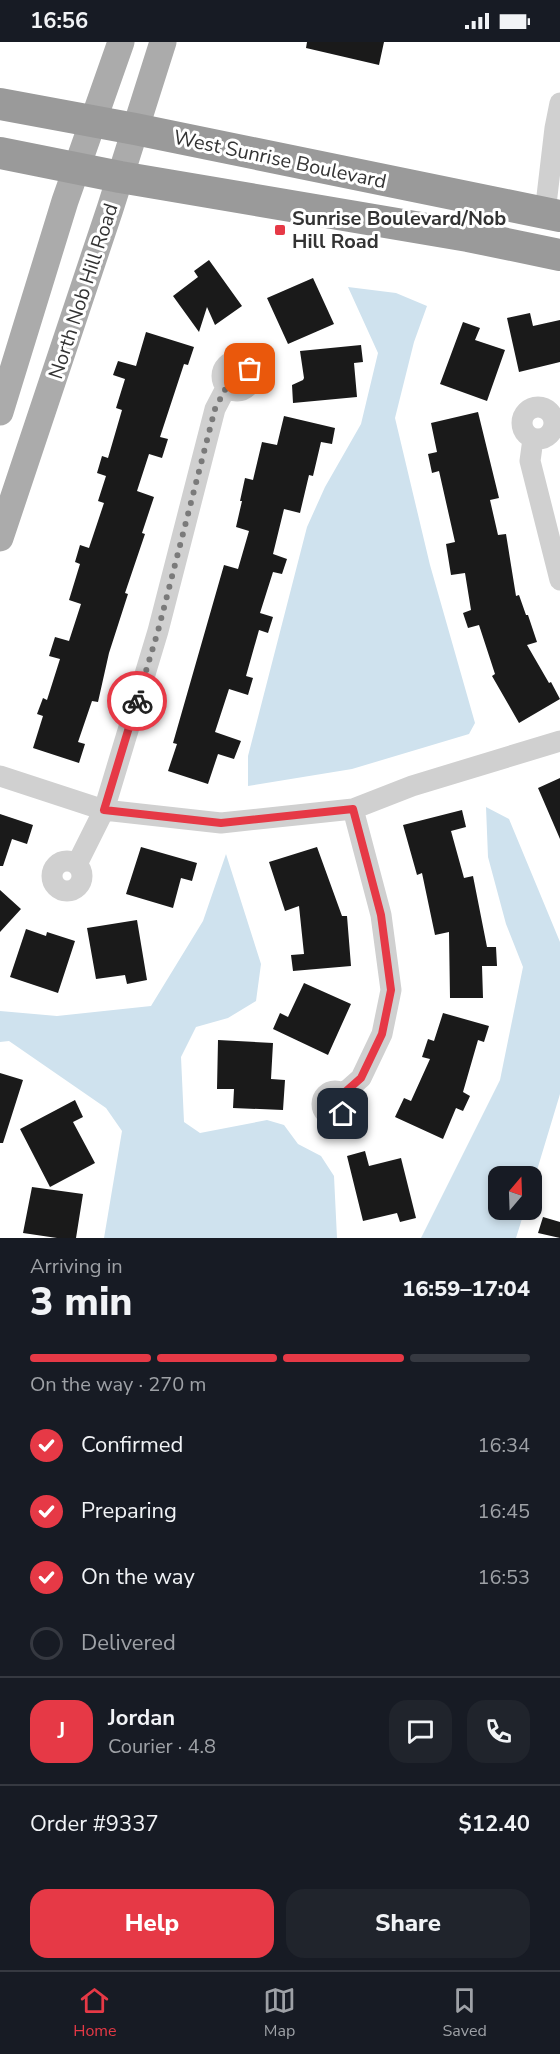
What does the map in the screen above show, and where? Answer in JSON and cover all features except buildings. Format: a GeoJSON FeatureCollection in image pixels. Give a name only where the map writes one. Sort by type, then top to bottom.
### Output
{"type":"FeatureCollection","features":[{"type":"Feature","properties":{"kind":"highway","name":"West Sunrise Boulevard"},"geometry":{"type":"LineString","coordinates":[[0,104],[135,129],[553,214]]}},
{"type":"Feature","properties":{"kind":"highway","name":"West Sunrise Boulevard"},"geometry":{"type":"LineString","coordinates":[[0,153],[120,177],[468,236],[560,255]]}},
{"type":"Feature","properties":{"kind":"main road"},"geometry":{"type":"LineString","coordinates":[[0,412],[77,167],[121,42]]}},
{"type":"Feature","properties":{"kind":"main road","name":"North Nob Hill Road"},"geometry":{"type":"LineString","coordinates":[[0,538],[163,42]]}},
{"type":"Feature","properties":{"kind":"street"},"geometry":{"type":"LineString","coordinates":[[553,214],[555,128],[560,103]]}},
{"type":"Feature","properties":{"kind":"street"},"geometry":{"type":"LineString","coordinates":[[77,864],[104,810],[158,631],[215,409],[227,386]]}},
{"type":"Feature","properties":{"kind":"street"},"geometry":{"type":"LineString","coordinates":[[533,439],[530,461],[560,580]]}},
{"type":"Feature","properties":{"kind":"street"},"geometry":{"type":"LineString","coordinates":[[0,776],[104,810],[221,823],[353,809],[412,786],[560,741]]}},
{"type":"Feature","properties":{"kind":"street"},"geometry":{"type":"LineString","coordinates":[[344,1093],[361,1078],[382,1034],[391,990],[381,915],[353,809]]}},
{"type":"Feature","properties":{"kind":"water"},"geometry":{"type":"Polygon","coordinates":[[[348,287],[396,293],[427,306],[414,342],[395,418],[430,565],[475,723],[469,734],[352,769],[248,786],[248,756],[307,527],[325,487],[361,424],[378,353],[348,287]]]}},
{"type":"Feature","properties":{"kind":"water"},"geometry":{"type":"Polygon","coordinates":[[[486,807],[509,819],[560,942],[560,1094],[538,1166],[488,1166],[488,1220],[522,1220],[516,1238],[421,1238],[500,1080],[523,967],[506,924],[488,857],[486,807]]]}},
{"type":"Feature","properties":{"kind":"water"},"geometry":{"type":"Polygon","coordinates":[[[226,854],[261,964],[256,1001],[228,1018],[196,1027],[181,1057],[184,1122],[200,1133],[267,1120],[284,1125],[298,1144],[321,1156],[334,1176],[337,1238],[104,1238],[122,1131],[106,1108],[9,1041],[0,1042],[0,1011],[57,1016],[151,1006],[203,921],[226,854]]]}},
{"type":"Feature","properties":{"kind":"way so far"},"geometry":{"type":"LineString","coordinates":[[137,701],[158,631],[215,409],[227,386],[236,390],[246,388],[252,379],[250,369]]}},
{"type":"Feature","properties":{"kind":"place","name":"Sunrise Boulevard/Nob Hill Road"},"geometry":{"type":"Point","coordinates":[280,230]}},
{"type":"Feature","properties":{"kind":"route"},"geometry":{"type":"LineString","coordinates":[[137,701],[104,810],[221,823],[353,809],[381,915],[391,990],[382,1034],[361,1078],[344,1093],[348,1106],[343,1114]]}}]}
